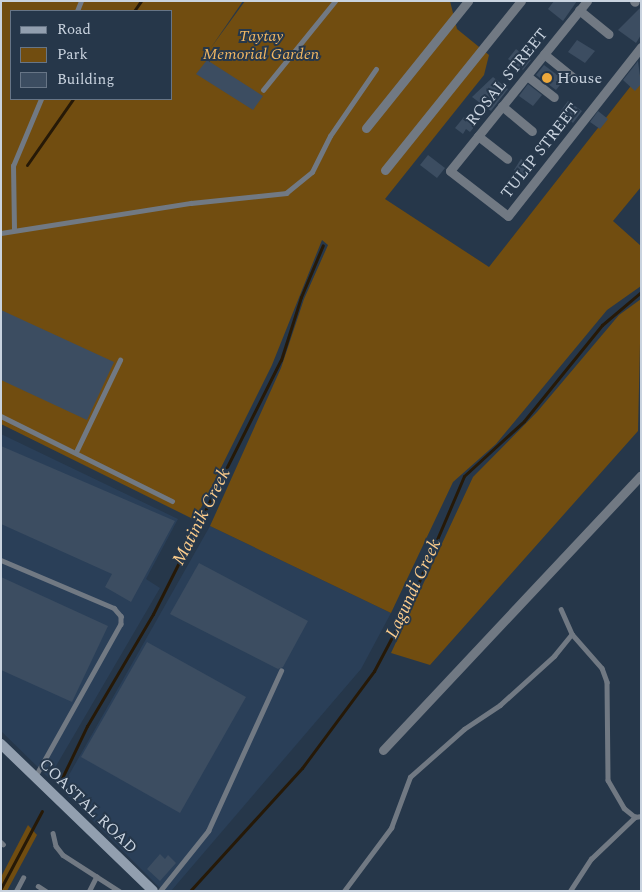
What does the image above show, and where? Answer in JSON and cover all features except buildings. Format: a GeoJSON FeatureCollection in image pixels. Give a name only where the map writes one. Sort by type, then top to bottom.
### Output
{"type":"FeatureCollection","features":[{"type":"Feature","properties":{"kind":"main road","name":"COASTAL ROAD"},"geometry":{"type":"LineString","coordinates":[[1,744],[153,891]]}},
{"type":"Feature","properties":{"kind":"street"},"geometry":{"type":"LineString","coordinates":[[366,128],[468,1]]}},
{"type":"Feature","properties":{"kind":"street"},"geometry":{"type":"LineString","coordinates":[[385,170],[520,1]]}},
{"type":"Feature","properties":{"kind":"street","name":"ROSAL STREET"},"geometry":{"type":"LineString","coordinates":[[450,171],[586,1]]}},
{"type":"Feature","properties":{"kind":"street"},"geometry":{"type":"LineString","coordinates":[[580,10],[609,34]]}},
{"type":"Feature","properties":{"kind":"street","name":"TULIP STREET"},"geometry":{"type":"LineString","coordinates":[[450,171],[508,216],[641,47]]}},
{"type":"Feature","properties":{"kind":"street"},"geometry":{"type":"LineString","coordinates":[[544,54],[575,79]]}},
{"type":"Feature","properties":{"kind":"street"},"geometry":{"type":"LineString","coordinates":[[527,76],[554,96]]}},
{"type":"Feature","properties":{"kind":"street"},"geometry":{"type":"LineString","coordinates":[[502,106],[532,131]]}},
{"type":"Feature","properties":{"kind":"street"},"geometry":{"type":"LineString","coordinates":[[478,136],[507,160]]}},
{"type":"Feature","properties":{"kind":"street"},"geometry":{"type":"LineString","coordinates":[[383,750],[641,475]]}},
{"type":"Feature","properties":{"kind":"lane"},"geometry":{"type":"LineString","coordinates":[[263,90],[335,1]]}},
{"type":"Feature","properties":{"kind":"lane"},"geometry":{"type":"LineString","coordinates":[[1,233],[14,229],[286,193],[312,172],[330,136],[376,69]]}},
{"type":"Feature","properties":{"kind":"lane"},"geometry":{"type":"LineString","coordinates":[[14,229],[12,172],[40,100]]}},
{"type":"Feature","properties":{"kind":"lane"},"geometry":{"type":"LineString","coordinates":[[76,452],[120,360]]}},
{"type":"Feature","properties":{"kind":"lane"},"geometry":{"type":"LineString","coordinates":[[1,416],[172,501]]}},
{"type":"Feature","properties":{"kind":"lane"},"geometry":{"type":"LineString","coordinates":[[1,560],[114,608],[121,616],[122,624],[36,777]]}},
{"type":"Feature","properties":{"kind":"lane"},"geometry":{"type":"LineString","coordinates":[[561,609],[572,634],[602,668],[606,682],[608,780],[618,800],[638,817],[592,859],[570,891]]}},
{"type":"Feature","properties":{"kind":"lane"},"geometry":{"type":"LineString","coordinates":[[344,891],[391,828],[410,777],[464,729],[500,705],[509,694],[554,656],[572,634]]}},
{"type":"Feature","properties":{"kind":"lane"},"geometry":{"type":"LineString","coordinates":[[160,891],[208,831],[281,671]]}},
{"type":"Feature","properties":{"kind":"lane"},"geometry":{"type":"LineString","coordinates":[[53,833],[58,851],[119,891]]}},
{"type":"Feature","properties":{"kind":"lane"},"geometry":{"type":"LineString","coordinates":[[89,891],[96,877]]}},
{"type":"Feature","properties":{"kind":"lane"},"geometry":{"type":"LineString","coordinates":[[16,891],[23,878]]}},
{"type":"Feature","properties":{"kind":"lane"},"geometry":{"type":"LineString","coordinates":[[38,886],[46,891]]}},
{"type":"Feature","properties":{"kind":"shaded area"},"geometry":{"type":"Polygon","coordinates":[[[1,434],[178,519],[146,579],[160,588],[49,778],[1,731],[1,434]]]}},
{"type":"Feature","properties":{"kind":"shaded area"},"geometry":{"type":"Polygon","coordinates":[[[210,526],[391,613],[361,669],[171,891],[163,891],[61,789],[210,526]]]}},
{"type":"Feature","properties":{"kind":"green space","name":"Taytay Memorial Garden"},"geometry":{"type":"Polygon","coordinates":[[[1,1],[243,1],[210,49],[245,1],[450,1],[457,29],[489,55],[484,75],[385,199],[489,267],[641,73],[641,187],[613,221],[641,246],[641,286],[607,310],[496,444],[453,482],[391,613],[210,526],[281,368],[304,299],[328,245],[322,240],[272,365],[195,520],[1,424],[1,1]]]}},
{"type":"Feature","properties":{"kind":"green space"},"geometry":{"type":"Polygon","coordinates":[[[641,299],[638,431],[430,665],[391,653],[473,477],[537,412],[619,315],[641,299]]]}},
{"type":"Feature","properties":{"kind":"green space"},"geometry":{"type":"Polygon","coordinates":[[[28,825],[37,835],[7,891],[1,891],[1,877],[28,825]]]}},
{"type":"Feature","properties":{"kind":"waterway"},"geometry":{"type":"LineString","coordinates":[[135,10],[141,1]]}},
{"type":"Feature","properties":{"kind":"waterway"},"geometry":{"type":"LineString","coordinates":[[27,165],[72,100]]}},
{"type":"Feature","properties":{"kind":"waterway","name":"Matinik Creek"},"geometry":{"type":"LineString","coordinates":[[61,780],[87,726],[153,614],[281,360],[301,297],[323,245]]}},
{"type":"Feature","properties":{"kind":"waterway","name":"Lagundi Creek"},"geometry":{"type":"LineString","coordinates":[[190,891],[302,768],[374,671],[409,605],[464,476],[524,421],[602,325],[641,292]]}},
{"type":"Feature","properties":{"kind":"waterway","name":"Matinik Creek"},"geometry":{"type":"LineString","coordinates":[[1,888],[42,811]]}},
{"type":"Feature","properties":{"kind":"place","name":"House"},"geometry":{"type":"Point","coordinates":[547,78]}}]}
